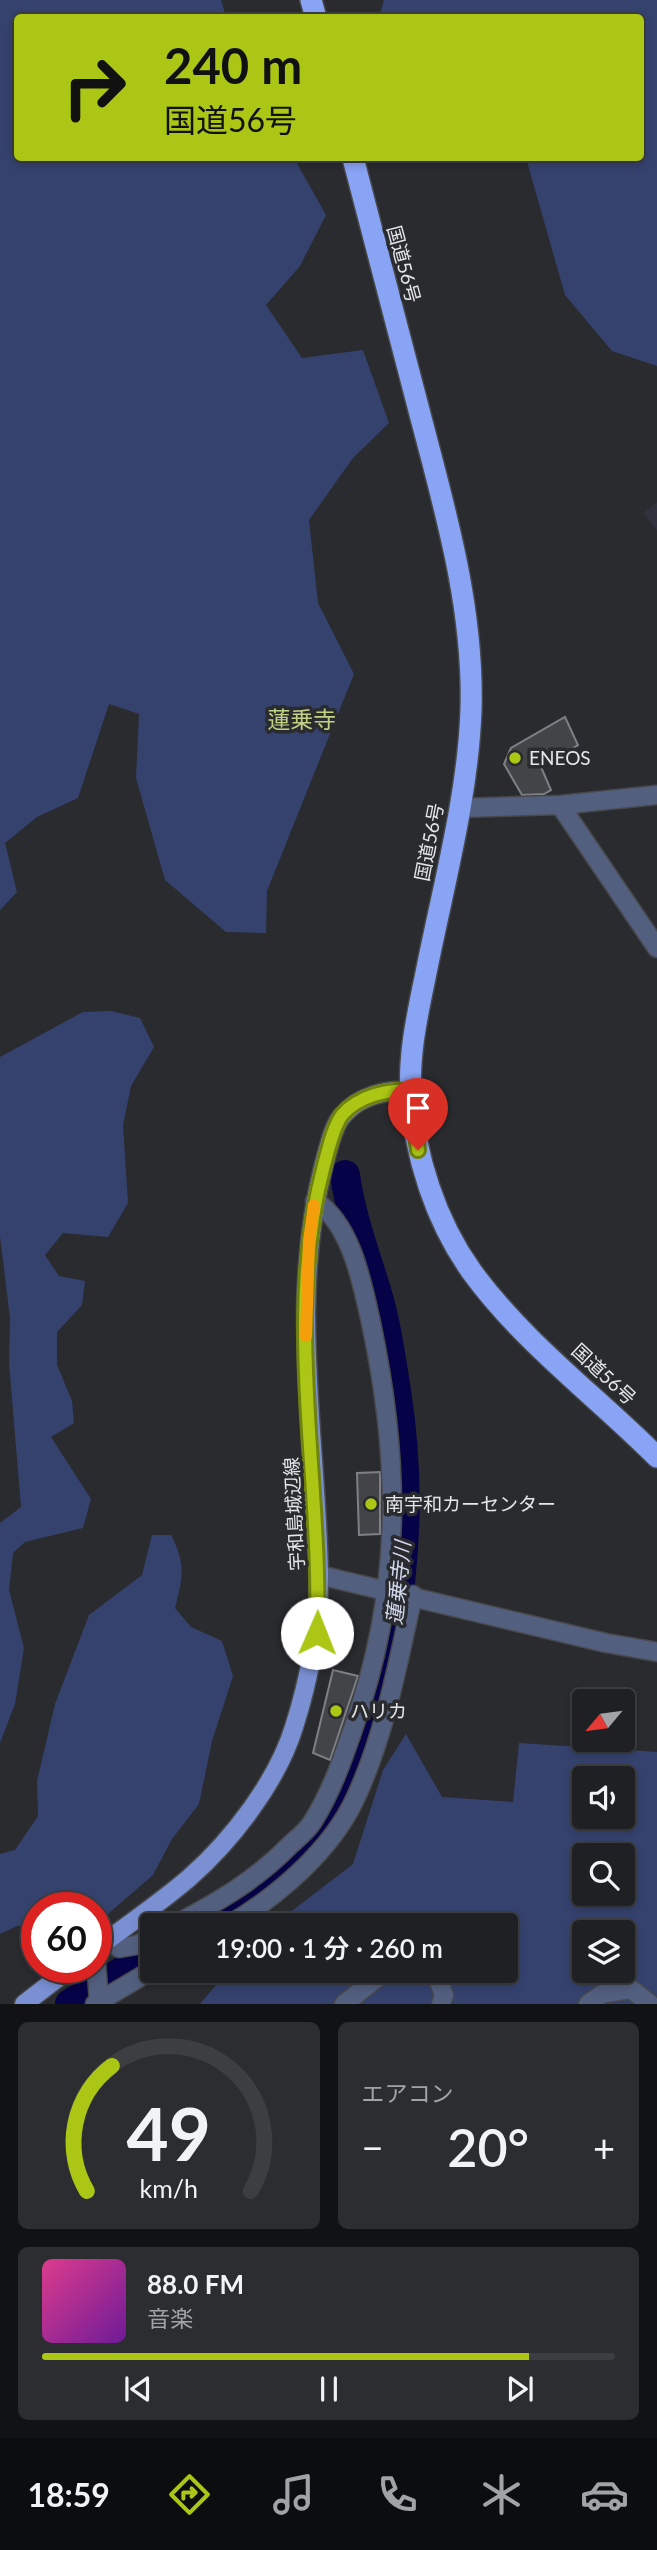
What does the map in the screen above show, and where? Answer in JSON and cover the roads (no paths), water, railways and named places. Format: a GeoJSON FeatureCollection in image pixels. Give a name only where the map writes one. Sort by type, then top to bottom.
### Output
{"type":"FeatureCollection","features":[{"type":"Feature","properties":{"kind":"highway","name":"国道56号"},"geometry":{"type":"LineString","coordinates":[[354,161],[447,514],[465,603],[471,709],[459,808],[416,1025],[410,1091],[418,1150],[435,1203],[470,1269],[512,1322],[611,1410],[657,1457]]}},
{"type":"Feature","properties":{"kind":"main road","name":"宇和島城辺線"},"geometry":{"type":"LineString","coordinates":[[112,1937],[189,1877],[235,1829],[271,1776],[293,1730],[317,1633],[319,1575],[305,1310],[315,1201],[327,1153],[342,1115],[372,1095],[395,1090],[410,1091]]}},
{"type":"Feature","properties":{"kind":"main road"},"geometry":{"type":"LineString","coordinates":[[24,2004],[51,1983]]}},
{"type":"Feature","properties":{"kind":"street"},"geometry":{"type":"LineString","coordinates":[[459,808],[560,805],[657,795]]}},
{"type":"Feature","properties":{"kind":"street"},"geometry":{"type":"LineString","coordinates":[[560,805],[657,948]]}},
{"type":"Feature","properties":{"kind":"street"},"geometry":{"type":"LineString","coordinates":[[197,1913],[233,1894],[267,1869],[312,1824],[337,1775],[372,1675],[392,1563],[392,1455],[385,1390],[364,1293],[339,1224],[328,1209],[315,1201]]}},
{"type":"Feature","properties":{"kind":"street"},"geometry":{"type":"LineString","coordinates":[[319,1575],[413,1595],[498,1619],[657,1652]]}},
{"type":"Feature","properties":{"kind":"street"},"geometry":{"type":"LineString","coordinates":[[247,1913],[268,1899],[304,1867],[335,1832],[356,1799],[394,1681],[413,1595]]}},
{"type":"Feature","properties":{"kind":"street"},"geometry":{"type":"LineString","coordinates":[[112,1946],[120,1948],[140,1943]]}},
{"type":"Feature","properties":{"kind":"street"},"geometry":{"type":"LineString","coordinates":[[96,1983],[97,2003],[140,1977]]}},
{"type":"Feature","properties":{"kind":"street"},"geometry":{"type":"LineString","coordinates":[[344,2004],[371,1983]]}},
{"type":"Feature","properties":{"kind":"street"},"geometry":{"type":"LineString","coordinates":[[440,1983],[444,1995],[441,2004]]}},
{"type":"Feature","properties":{"kind":"street"},"geometry":{"type":"LineString","coordinates":[[588,2004],[602,1994],[620,1996],[631,1989],[650,2004]]}},
{"type":"Feature","properties":{"kind":"waterway","name":"蓮乗寺川"},"geometry":{"type":"LineString","coordinates":[[222,1913],[284,1870],[332,1819],[346,1790],[374,1706],[395,1618],[404,1528],[402,1437],[384,1320],[355,1222],[345,1175]]}},
{"type":"Feature","properties":{"kind":"waterway","name":"蓮乗寺川"},"geometry":{"type":"LineString","coordinates":[[70,2004],[140,1960]]}},
{"type":"Feature","properties":{"kind":"place","name":"ENEOS"},"geometry":{"type":"Point","coordinates":[515,758]}},
{"type":"Feature","properties":{"kind":"place","name":"南宇和カーセンター"},"geometry":{"type":"Point","coordinates":[371,1504]}},
{"type":"Feature","properties":{"kind":"place","name":"ハリカ"},"geometry":{"type":"Point","coordinates":[336,1711]}},
{"type":"Feature","properties":{"kind":"district","name":"蓮乗寺"},"geometry":{"type":"Point","coordinates":[302,720]}}]}
